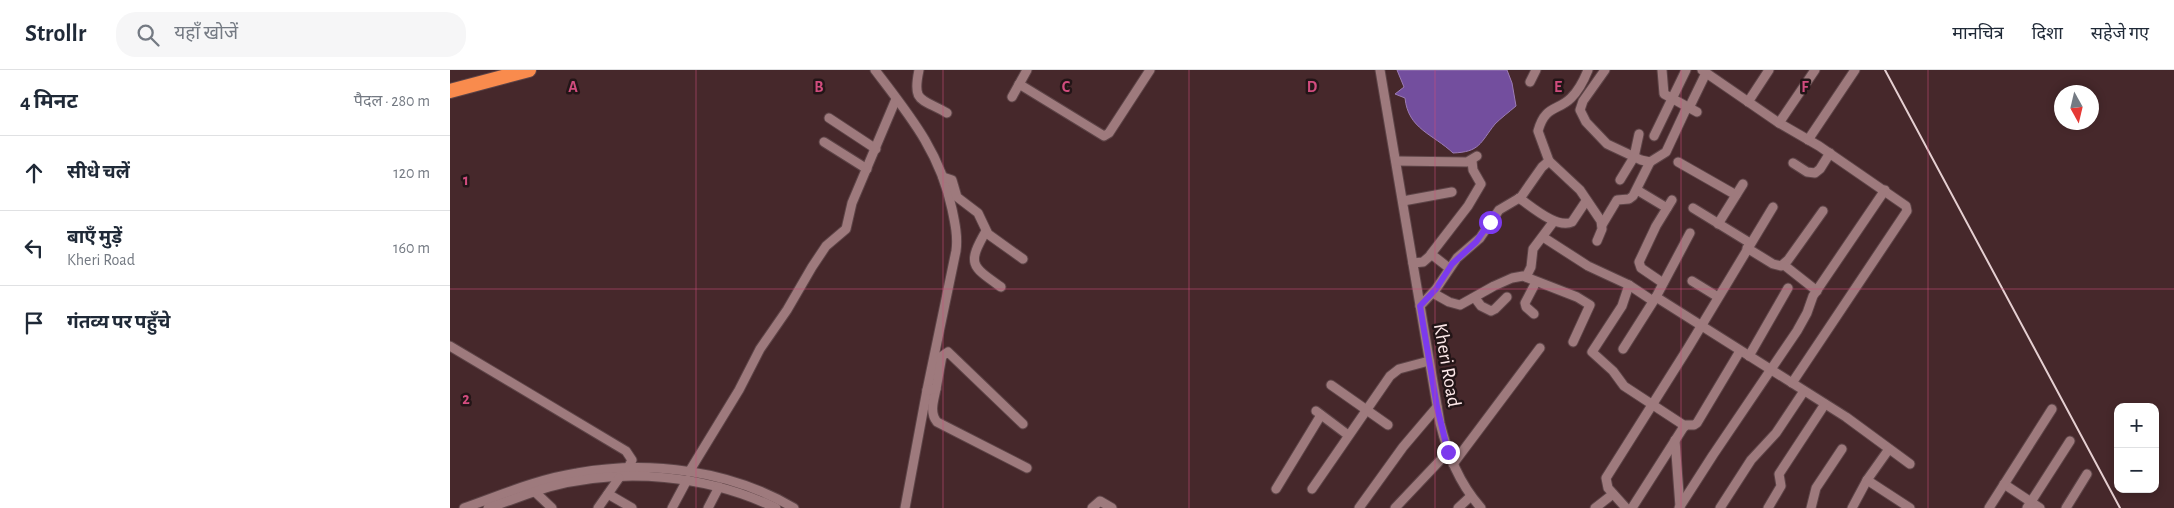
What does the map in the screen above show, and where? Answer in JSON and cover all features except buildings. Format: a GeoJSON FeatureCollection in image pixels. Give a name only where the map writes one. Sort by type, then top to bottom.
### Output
{"type":"FeatureCollection","features":[{"type":"Feature","properties":{"kind":"highway"},"geometry":{"type":"LineString","coordinates":[[450,91],[529,70]]}},
{"type":"Feature","properties":{"kind":"street"},"geometry":{"type":"LineString","coordinates":[[875,70],[931,149],[945,177],[953,212],[957,244],[931,389],[904,508]]}},
{"type":"Feature","properties":{"kind":"street"},"geometry":{"type":"LineString","coordinates":[[919,70],[915,90],[918,96],[947,112]]}},
{"type":"Feature","properties":{"kind":"street"},"geometry":{"type":"LineString","coordinates":[[1012,97],[1026,70]]}},
{"type":"Feature","properties":{"kind":"street"},"geometry":{"type":"LineString","coordinates":[[1019,84],[1104,136],[1109,133],[1150,70]]}},
{"type":"Feature","properties":{"kind":"street","name":"Kheri Road"},"geometry":{"type":"LineString","coordinates":[[1380,70],[1437,407],[1448,452],[1453,464],[1471,496],[1481,508]]}},
{"type":"Feature","properties":{"kind":"street"},"geometry":{"type":"LineString","coordinates":[[1530,82],[1536,70]]}},
{"type":"Feature","properties":{"kind":"street"},"geometry":{"type":"LineString","coordinates":[[1588,70],[1570,99],[1551,110],[1540,125],[1539,134],[1549,161],[1580,190],[1602,225]]}},
{"type":"Feature","properties":{"kind":"street"},"geometry":{"type":"LineString","coordinates":[[1605,70],[1583,101],[1581,106],[1582,114],[1586,122],[1607,144],[1634,157],[1650,162]]}},
{"type":"Feature","properties":{"kind":"street"},"geometry":{"type":"LineString","coordinates":[[1662,70],[1663,92],[1691,109]]}},
{"type":"Feature","properties":{"kind":"street"},"geometry":{"type":"LineString","coordinates":[[1654,136],[1674,99],[1686,70]]}},
{"type":"Feature","properties":{"kind":"street"},"geometry":{"type":"LineString","coordinates":[[1748,102],[1769,70]]}},
{"type":"Feature","properties":{"kind":"street"},"geometry":{"type":"LineString","coordinates":[[1779,123],[1815,70]]}},
{"type":"Feature","properties":{"kind":"street"},"geometry":{"type":"LineString","coordinates":[[1808,140],[1855,70]]}},
{"type":"Feature","properties":{"kind":"street"},"geometry":{"type":"LineString","coordinates":[[1598,241],[1602,225],[1617,200],[1631,198],[1637,190],[1650,162],[1666,152],[1691,109],[1707,72],[1779,123],[1904,203],[1907,211],[1792,383]]}},
{"type":"Feature","properties":{"kind":"street"},"geometry":{"type":"LineString","coordinates":[[672,508],[688,476],[739,390],[771,331],[787,310],[823,250],[846,229],[852,204],[896,99]]}},
{"type":"Feature","properties":{"kind":"street"},"geometry":{"type":"LineString","coordinates":[[828,118],[876,149]]}},
{"type":"Feature","properties":{"kind":"street"},"geometry":{"type":"LineString","coordinates":[[1620,180],[1634,157],[1639,134]]}},
{"type":"Feature","properties":{"kind":"street"},"geometry":{"type":"LineString","coordinates":[[824,142],[867,169]]}},
{"type":"Feature","properties":{"kind":"street"},"geometry":{"type":"LineString","coordinates":[[1793,163],[1807,172],[1815,173],[1830,154]]}},
{"type":"Feature","properties":{"kind":"street"},"geometry":{"type":"LineString","coordinates":[[1396,161],[1474,158],[1473,170],[1481,184],[1468,206],[1432,250],[1431,255],[1423,262],[1413,263]]}},
{"type":"Feature","properties":{"kind":"street"},"geometry":{"type":"LineString","coordinates":[[1420,306],[1433,292],[1457,258],[1480,238],[1503,207],[1519,198],[1549,161]]}},
{"type":"Feature","properties":{"kind":"street"},"geometry":{"type":"LineString","coordinates":[[1678,162],[1736,195]]}},
{"type":"Feature","properties":{"kind":"street"},"geometry":{"type":"LineString","coordinates":[[945,177],[952,180],[959,200],[978,213],[986,231],[994,239],[1023,259]]}},
{"type":"Feature","properties":{"kind":"street"},"geometry":{"type":"LineString","coordinates":[[1718,224],[1742,184]]}},
{"type":"Feature","properties":{"kind":"street"},"geometry":{"type":"LineString","coordinates":[[1637,190],[1669,204],[1639,262],[1641,268],[1663,283]]}},
{"type":"Feature","properties":{"kind":"street"},"geometry":{"type":"LineString","coordinates":[[1679,508],[1804,320],[1817,291],[1885,190]]}},
{"type":"Feature","properties":{"kind":"street"},"geometry":{"type":"LineString","coordinates":[[1403,201],[1452,192]]}},
{"type":"Feature","properties":{"kind":"street"},"geometry":{"type":"LineString","coordinates":[[1519,198],[1554,221],[1570,224],[1586,201]]}},
{"type":"Feature","properties":{"kind":"street"},"geometry":{"type":"LineString","coordinates":[[1626,508],[1606,485],[1606,478],[1773,206]]}},
{"type":"Feature","properties":{"kind":"street"},"geometry":{"type":"LineString","coordinates":[[1692,208],[1718,224],[1773,264],[1784,265],[1817,291]]}},
{"type":"Feature","properties":{"kind":"street"},"geometry":{"type":"LineString","coordinates":[[1784,265],[1823,210]]}},
{"type":"Feature","properties":{"kind":"street"},"geometry":{"type":"LineString","coordinates":[[1526,277],[1531,267],[1532,252],[1554,221]]}},
{"type":"Feature","properties":{"kind":"street"},"geometry":{"type":"LineString","coordinates":[[986,231],[974,254],[974,262],[983,274],[1001,287]]}},
{"type":"Feature","properties":{"kind":"street"},"geometry":{"type":"LineString","coordinates":[[1623,349],[1654,299],[1690,233]]}},
{"type":"Feature","properties":{"kind":"street"},"geometry":{"type":"LineString","coordinates":[[1543,237],[1588,266],[1654,299],[1804,390],[1910,464]]}},
{"type":"Feature","properties":{"kind":"street"},"geometry":{"type":"LineString","coordinates":[[1431,255],[1449,268]]}},
{"type":"Feature","properties":{"kind":"street"},"geometry":{"type":"LineString","coordinates":[[1433,292],[1455,305],[1464,304],[1512,278],[1526,277],[1577,297],[1590,305],[1573,342]]}},
{"type":"Feature","properties":{"kind":"street"},"geometry":{"type":"LineString","coordinates":[[1692,281],[1718,297]]}},
{"type":"Feature","properties":{"kind":"street"},"geometry":{"type":"LineString","coordinates":[[1534,314],[1525,305],[1536,282]]}},
{"type":"Feature","properties":{"kind":"street"},"geometry":{"type":"LineString","coordinates":[[1629,285],[1622,306],[1592,352],[1610,368],[1624,386],[1685,426],[1694,425],[1697,422],[1740,351]]}},
{"type":"Feature","properties":{"kind":"street"},"geometry":{"type":"LineString","coordinates":[[1749,356],[1788,288]]}},
{"type":"Feature","properties":{"kind":"street"},"geometry":{"type":"LineString","coordinates":[[1475,298],[1481,306],[1491,311],[1507,297]]}},
{"type":"Feature","properties":{"kind":"street"},"geometry":{"type":"LineString","coordinates":[[450,346],[626,450],[632,460],[598,508]]}},
{"type":"Feature","properties":{"kind":"street"},"geometry":{"type":"LineString","coordinates":[[1453,464],[1540,348]]}},
{"type":"Feature","properties":{"kind":"street"},"geometry":{"type":"LineString","coordinates":[[1022,424],[948,352],[942,356],[931,389],[933,417],[937,422],[1027,468]]}},
{"type":"Feature","properties":{"kind":"street"},"geometry":{"type":"LineString","coordinates":[[1312,489],[1348,435],[1394,372],[1408,366],[1429,361]]}},
{"type":"Feature","properties":{"kind":"street"},"geometry":{"type":"LineString","coordinates":[[1331,385],[1388,425]]}},
{"type":"Feature","properties":{"kind":"street"},"geometry":{"type":"LineString","coordinates":[[1720,508],[1751,460],[1776,433],[1804,390]]}},
{"type":"Feature","properties":{"kind":"street"},"geometry":{"type":"LineString","coordinates":[[1768,508],[1782,486],[1779,474],[1825,404]]}},
{"type":"Feature","properties":{"kind":"street"},"geometry":{"type":"LineString","coordinates":[[1359,508],[1404,446],[1437,407]]}},
{"type":"Feature","properties":{"kind":"street"},"geometry":{"type":"LineString","coordinates":[[1989,508],[2052,409]]}},
{"type":"Feature","properties":{"kind":"street"},"geometry":{"type":"LineString","coordinates":[[1276,489],[1318,413],[1348,435]]}},
{"type":"Feature","properties":{"kind":"street"},"geometry":{"type":"LineString","coordinates":[[1632,508],[1685,426]]}},
{"type":"Feature","properties":{"kind":"street"},"geometry":{"type":"LineString","coordinates":[[1675,440],[1679,508]]}},
{"type":"Feature","properties":{"kind":"street"},"geometry":{"type":"LineString","coordinates":[[2029,505],[2070,440]]}},
{"type":"Feature","properties":{"kind":"street"},"geometry":{"type":"LineString","coordinates":[[1811,508],[1816,488],[1842,449]]}},
{"type":"Feature","properties":{"kind":"street"},"geometry":{"type":"LineString","coordinates":[[1852,508],[1867,480],[1890,449]]}},
{"type":"Feature","properties":{"kind":"street"},"geometry":{"type":"LineString","coordinates":[[1395,508],[1448,452]]}},
{"type":"Feature","properties":{"kind":"street"},"geometry":{"type":"LineString","coordinates":[[464,508],[551,478],[597,470],[666,478],[688,476],[742,485],[794,508]]}},
{"type":"Feature","properties":{"kind":"street"},"geometry":{"type":"LineString","coordinates":[[488,508],[506,505],[534,492],[622,473]]}},
{"type":"Feature","properties":{"kind":"street"},"geometry":{"type":"LineString","coordinates":[[2066,508],[2088,474]]}},
{"type":"Feature","properties":{"kind":"street"},"geometry":{"type":"LineString","coordinates":[[688,476],[748,495],[776,508]]}},
{"type":"Feature","properties":{"kind":"street"},"geometry":{"type":"LineString","coordinates":[[1867,480],[1910,508]]}},
{"type":"Feature","properties":{"kind":"street"},"geometry":{"type":"LineString","coordinates":[[2004,484],[2029,505],[2040,508]]}},
{"type":"Feature","properties":{"kind":"street"},"geometry":{"type":"LineString","coordinates":[[708,508],[719,487]]}},
{"type":"Feature","properties":{"kind":"street"},"geometry":{"type":"LineString","coordinates":[[534,492],[552,508]]}},
{"type":"Feature","properties":{"kind":"street"},"geometry":{"type":"LineString","coordinates":[[608,494],[632,508]]}},
{"type":"Feature","properties":{"kind":"street"},"geometry":{"type":"LineString","coordinates":[[1595,508],[1613,494]]}},
{"type":"Feature","properties":{"kind":"street"},"geometry":{"type":"LineString","coordinates":[[1458,508],[1471,496]]}},
{"type":"Feature","properties":{"kind":"street"},"geometry":{"type":"LineString","coordinates":[[1092,508],[1100,501],[1112,508]]}},
{"type":"Feature","properties":{"kind":"shaded area"},"geometry":{"type":"Polygon","coordinates":[[[1397,70],[1507,70],[1512,83],[1516,106],[1495,124],[1474,148],[1469,151],[1453,153],[1416,124],[1407,108],[1405,98],[1395,94],[1404,87],[1397,70]]]}},
{"type":"Feature","properties":{"kind":"railway"},"geometry":{"type":"LineString","coordinates":[[1885,70],[2120,508]]}},
{"type":"Feature","properties":{"kind":"route"},"geometry":{"type":"LineString","coordinates":[[1448,452],[1440,423],[1420,306],[1436,289],[1457,258],[1480,238],[1490,222]]}}]}
